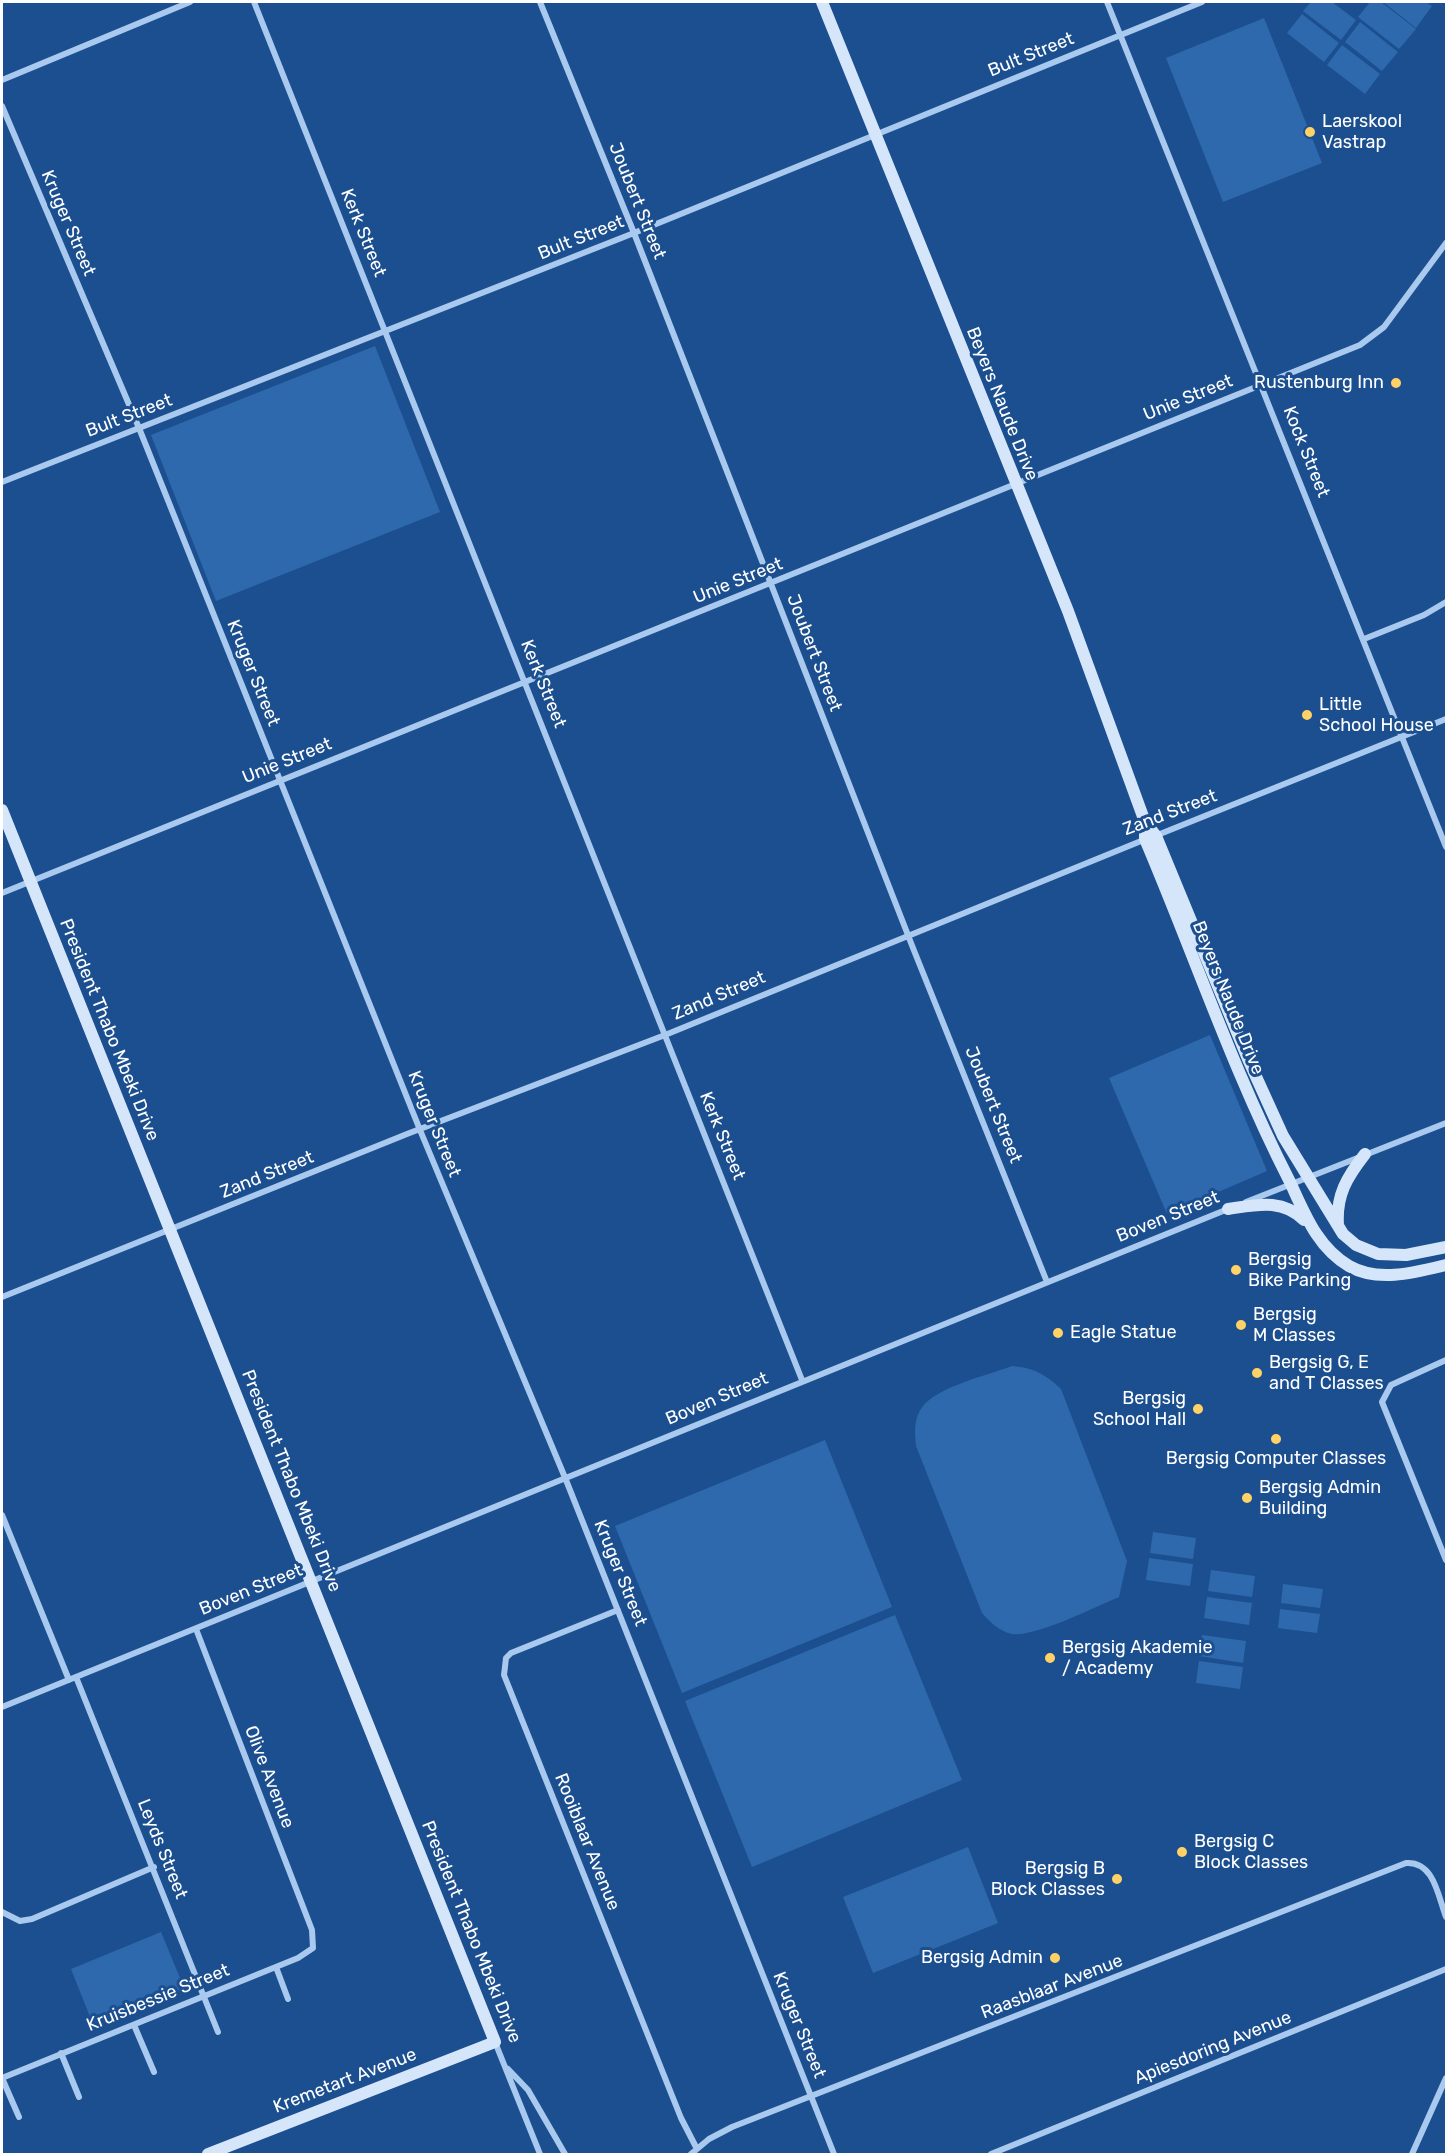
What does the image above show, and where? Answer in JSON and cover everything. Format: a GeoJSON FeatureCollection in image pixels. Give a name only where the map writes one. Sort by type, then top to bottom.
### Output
{"type":"FeatureCollection","features":[{"type":"Feature","properties":{"kind":"street"},"geometry":{"type":"LineString","coordinates":[[2,80],[190,2]]}},
{"type":"Feature","properties":{"kind":"street","name":"Kerk Street"},"geometry":{"type":"LineString","coordinates":[[254,2],[526,682],[801,1380]]}},
{"type":"Feature","properties":{"kind":"street","name":"Joubert Street"},"geometry":{"type":"LineString","coordinates":[[540,2],[634,233],[908,934],[1047,1282]]}},
{"type":"Feature","properties":{"kind":"street","name":"Beyers Naude Drive"},"geometry":{"type":"LineString","coordinates":[[822,2],[1068,611],[1235,1067],[1309,1225]]}},
{"type":"Feature","properties":{"kind":"street","name":"Kock Street"},"geometry":{"type":"LineString","coordinates":[[1107,2],[1263,384],[1446,847]]}},
{"type":"Feature","properties":{"kind":"street","name":"Bult Street"},"geometry":{"type":"LineString","coordinates":[[2,482],[387,332],[1202,2]]}},
{"type":"Feature","properties":{"kind":"street","name":"Kruger Street"},"geometry":{"type":"LineString","coordinates":[[2,106],[139,428],[420,1130],[566,1480],[834,2154]]}},
{"type":"Feature","properties":{"kind":"street","name":"Unie Street"},"geometry":{"type":"LineString","coordinates":[[2,893],[280,779],[771,584],[1014,482],[1360,345],[1377,335],[1446,243]]}},
{"type":"Feature","properties":{"kind":"street"},"geometry":{"type":"LineString","coordinates":[[1364,639],[1424,615],[1446,602]]}},
{"type":"Feature","properties":{"kind":"street","name":"Zand Street"},"geometry":{"type":"LineString","coordinates":[[2,1297],[665,1035],[908,934],[1446,719]]}},
{"type":"Feature","properties":{"kind":"street","name":"President Thabo Mbeki Drive"},"geometry":{"type":"LineString","coordinates":[[2,810],[504,2064],[528,2090],[565,2154]]}},
{"type":"Feature","properties":{"kind":"street","name":"Beyers Naude Drive"},"geometry":{"type":"LineString","coordinates":[[1151,838],[1283,1136],[1339,1228],[1356,1245],[1378,1254],[1406,1255],[1446,1247]]}},
{"type":"Feature","properties":{"kind":"street","name":"Boven Street"},"geometry":{"type":"LineString","coordinates":[[2,1707],[566,1480],[801,1380],[1446,1123]]}},
{"type":"Feature","properties":{"kind":"street"},"geometry":{"type":"LineString","coordinates":[[1339,1228],[1337,1209],[1340,1192],[1350,1172],[1365,1154]]}},
{"type":"Feature","properties":{"kind":"street"},"geometry":{"type":"LineString","coordinates":[[1228,1209],[1278,1204],[1297,1213],[1332,1253],[1350,1267],[1368,1272],[1391,1275],[1446,1265]]}},
{"type":"Feature","properties":{"kind":"street"},"geometry":{"type":"LineString","coordinates":[[1446,1360],[1391,1385],[1382,1402],[1446,1560]]}},
{"type":"Feature","properties":{"kind":"street","name":"Leyds Street"},"geometry":{"type":"LineString","coordinates":[[2,1515],[154,1867],[218,2032]]}},
{"type":"Feature","properties":{"kind":"street"},"geometry":{"type":"LineString","coordinates":[[1438,1540],[1446,1537]]}},
{"type":"Feature","properties":{"kind":"street","name":"Rooiblaar Avenue"},"geometry":{"type":"LineString","coordinates":[[618,1610],[511,1653],[506,1658],[504,1675],[681,2118],[696,2149]]}},
{"type":"Feature","properties":{"kind":"street","name":"Olive Avenue"},"geometry":{"type":"LineString","coordinates":[[196,1629],[314,1936]]}},
{"type":"Feature","properties":{"kind":"street","name":"Raasblaar Avenue"},"geometry":{"type":"LineString","coordinates":[[691,2154],[720,2132],[1406,1863],[1414,1862],[1428,1871],[1446,1917]]}},
{"type":"Feature","properties":{"kind":"street"},"geometry":{"type":"LineString","coordinates":[[2,1912],[20,1921],[32,1919],[154,1867]]}},
{"type":"Feature","properties":{"kind":"street","name":"Kruisbessie Street"},"geometry":{"type":"LineString","coordinates":[[2,2078],[306,1954],[313,1948],[314,1936]]}},
{"type":"Feature","properties":{"kind":"street"},"geometry":{"type":"LineString","coordinates":[[276,1967],[288,1999]]}},
{"type":"Feature","properties":{"kind":"street","name":"Apiesdoring Avenue"},"geometry":{"type":"LineString","coordinates":[[991,2154],[1446,1970]]}},
{"type":"Feature","properties":{"kind":"street"},"geometry":{"type":"LineString","coordinates":[[134,2025],[154,2072]]}},
{"type":"Feature","properties":{"kind":"street","name":"Kremetart Avenue"},"geometry":{"type":"LineString","coordinates":[[208,2154],[495,2042]]}},
{"type":"Feature","properties":{"kind":"street"},"geometry":{"type":"LineString","coordinates":[[62,2053],[79,2097]]}},
{"type":"Feature","properties":{"kind":"street"},"geometry":{"type":"LineString","coordinates":[[504,2064],[540,2154]]}},
{"type":"Feature","properties":{"kind":"street"},"geometry":{"type":"LineString","coordinates":[[2,2078],[19,2117]]}},
{"type":"Feature","properties":{"kind":"street"},"geometry":{"type":"LineString","coordinates":[[1412,2154],[1446,2078]]}},
{"type":"Feature","properties":{"kind":"shaded area"},"geometry":{"type":"Polygon","coordinates":[[[1311,2],[1332,2],[1356,20],[1341,40],[1303,11],[1311,2]]]}},
{"type":"Feature","properties":{"kind":"shaded area"},"geometry":{"type":"Polygon","coordinates":[[[1370,2],[1381,2],[1416,29],[1399,49],[1358,17],[1370,2]]]}},
{"type":"Feature","properties":{"kind":"shaded area"},"geometry":{"type":"Polygon","coordinates":[[[1383,2],[1426,2],[1432,6],[1416,28],[1383,2]]]}},
{"type":"Feature","properties":{"kind":"shaded area"},"geometry":{"type":"Polygon","coordinates":[[[1302,14],[1339,43],[1324,62],[1287,33],[1302,14]]]}},
{"type":"Feature","properties":{"kind":"shaded area"},"geometry":{"type":"Polygon","coordinates":[[[1264,18],[1322,163],[1223,202],[1166,58],[1264,18]]]}},
{"type":"Feature","properties":{"kind":"shaded area"},"geometry":{"type":"Polygon","coordinates":[[[1360,22],[1398,52],[1382,71],[1345,42],[1360,22]]]}},
{"type":"Feature","properties":{"kind":"shaded area"},"geometry":{"type":"Polygon","coordinates":[[[1342,45],[1380,74],[1365,94],[1327,65],[1342,45]]]}},
{"type":"Feature","properties":{"kind":"shaded area"},"geometry":{"type":"Polygon","coordinates":[[[375,346],[440,512],[216,601],[151,435],[375,346]]]}},
{"type":"Feature","properties":{"kind":"shaded area"},"geometry":{"type":"Polygon","coordinates":[[[1210,1035],[1267,1171],[1167,1214],[1109,1078],[1210,1035]]]}},
{"type":"Feature","properties":{"kind":"shaded area"},"geometry":{"type":"Polygon","coordinates":[[[1012,1366],[1027,1368],[1039,1373],[1061,1389],[1127,1561],[1119,1597],[1050,1626],[1023,1634],[1003,1631],[982,1613],[916,1446],[915,1431],[920,1411],[930,1399],[951,1387],[1012,1366]]]}},
{"type":"Feature","properties":{"kind":"shaded area"},"geometry":{"type":"Polygon","coordinates":[[[825,1440],[892,1607],[682,1693],[615,1526],[825,1440]]]}},
{"type":"Feature","properties":{"kind":"shaded area"},"geometry":{"type":"Polygon","coordinates":[[[1153,1532],[1196,1538],[1193,1559],[1150,1553],[1153,1532]]]}},
{"type":"Feature","properties":{"kind":"shaded area"},"geometry":{"type":"Polygon","coordinates":[[[1149,1558],[1193,1564],[1190,1586],[1146,1580],[1149,1558]]]}},
{"type":"Feature","properties":{"kind":"shaded area"},"geometry":{"type":"Polygon","coordinates":[[[1211,1570],[1255,1576],[1252,1597],[1208,1591],[1211,1570]]]}},
{"type":"Feature","properties":{"kind":"shaded area"},"geometry":{"type":"Polygon","coordinates":[[[1283,1584],[1323,1589],[1320,1608],[1281,1603],[1283,1584]]]}},
{"type":"Feature","properties":{"kind":"shaded area"},"geometry":{"type":"Polygon","coordinates":[[[1207,1597],[1252,1603],[1249,1625],[1204,1618],[1207,1597]]]}},
{"type":"Feature","properties":{"kind":"shaded area"},"geometry":{"type":"Polygon","coordinates":[[[1280,1609],[1320,1614],[1317,1633],[1278,1628],[1280,1609]]]}},
{"type":"Feature","properties":{"kind":"shaded area"},"geometry":{"type":"Polygon","coordinates":[[[895,1615],[962,1780],[752,1867],[685,1701],[895,1615]]]}},
{"type":"Feature","properties":{"kind":"shaded area"},"geometry":{"type":"Polygon","coordinates":[[[1202,1635],[1246,1641],[1243,1663],[1199,1656],[1202,1635]]]}},
{"type":"Feature","properties":{"kind":"shaded area"},"geometry":{"type":"Polygon","coordinates":[[[1199,1661],[1243,1667],[1240,1689],[1196,1683],[1199,1661]]]}},
{"type":"Feature","properties":{"kind":"shaded area"},"geometry":{"type":"Polygon","coordinates":[[[968,1847],[998,1923],[873,1973],[843,1897],[968,1847]]]}},
{"type":"Feature","properties":{"kind":"shaded area"},"geometry":{"type":"Polygon","coordinates":[[[161,1932],[185,1990],[94,2027],[71,1969],[161,1932]]]}},
{"type":"Feature","properties":{"kind":"place","name":"Laerskool Vastrap"},"geometry":{"type":"Point","coordinates":[1310,132]}},
{"type":"Feature","properties":{"kind":"place","name":"Rustenburg Inn"},"geometry":{"type":"Point","coordinates":[1396,383]}},
{"type":"Feature","properties":{"kind":"place","name":"Little School House"},"geometry":{"type":"Point","coordinates":[1307,715]}},
{"type":"Feature","properties":{"kind":"place","name":"Bergsig Bike Parking"},"geometry":{"type":"Point","coordinates":[1236,1270]}},
{"type":"Feature","properties":{"kind":"place","name":"Bergsig M Classes"},"geometry":{"type":"Point","coordinates":[1241,1325]}},
{"type":"Feature","properties":{"kind":"place","name":"Eagle Statue"},"geometry":{"type":"Point","coordinates":[1058,1333]}},
{"type":"Feature","properties":{"kind":"place","name":"Bergsig G, E and T Classes"},"geometry":{"type":"Point","coordinates":[1257,1373]}},
{"type":"Feature","properties":{"kind":"place","name":"Bergsig School Hall"},"geometry":{"type":"Point","coordinates":[1198,1409]}},
{"type":"Feature","properties":{"kind":"place","name":"Bergsig Computer Classes"},"geometry":{"type":"Point","coordinates":[1276,1439]}},
{"type":"Feature","properties":{"kind":"place","name":"Bergsig Admin Building"},"geometry":{"type":"Point","coordinates":[1247,1498]}},
{"type":"Feature","properties":{"kind":"place","name":"Bergsig Akademie / Academy"},"geometry":{"type":"Point","coordinates":[1050,1658]}},
{"type":"Feature","properties":{"kind":"place","name":"Bergsig C Block Classes"},"geometry":{"type":"Point","coordinates":[1182,1852]}},
{"type":"Feature","properties":{"kind":"place","name":"Bergsig B Block Classes"},"geometry":{"type":"Point","coordinates":[1117,1879]}},
{"type":"Feature","properties":{"kind":"place","name":"Bergsig Admin"},"geometry":{"type":"Point","coordinates":[1055,1958]}}]}
